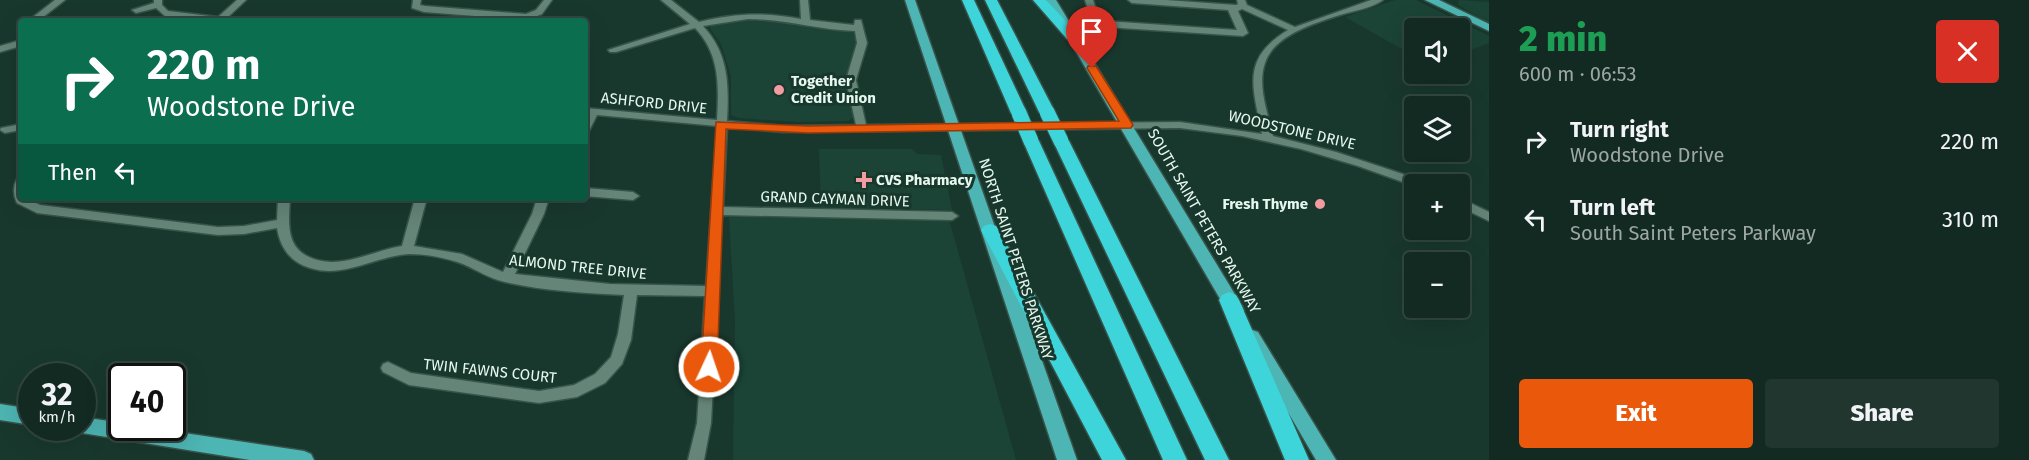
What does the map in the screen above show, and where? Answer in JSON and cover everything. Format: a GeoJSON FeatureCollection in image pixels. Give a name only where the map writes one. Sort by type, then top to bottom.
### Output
{"type":"FeatureCollection","features":[{"type":"Feature","properties":{"kind":"highway"},"geometry":{"type":"LineString","coordinates":[[968,0],[1175,460]]}},
{"type":"Feature","properties":{"kind":"highway"},"geometry":{"type":"LineString","coordinates":[[991,0],[1217,460]]}},
{"type":"Feature","properties":{"kind":"highway"},"geometry":{"type":"LineString","coordinates":[[1039,0],[1072,36]]}},
{"type":"Feature","properties":{"kind":"highway"},"geometry":{"type":"LineString","coordinates":[[990,230],[1114,460]]}},
{"type":"Feature","properties":{"kind":"highway"},"geometry":{"type":"LineString","coordinates":[[1229,300],[1297,460]]}},
{"type":"Feature","properties":{"kind":"main road","name":"NORTH SAINT PETERS PARKWAY"},"geometry":{"type":"LineString","coordinates":[[910,0],[1067,460]]}},
{"type":"Feature","properties":{"kind":"main road","name":"SOUTH SAINT PETERS PARKWAY"},"geometry":{"type":"LineString","coordinates":[[1051,0],[1326,460]]}},
{"type":"Feature","properties":{"kind":"main road"},"geometry":{"type":"LineString","coordinates":[[1430,0],[1478,22]]}},
{"type":"Feature","properties":{"kind":"main road"},"geometry":{"type":"LineString","coordinates":[[1454,0],[1456,8],[1489,28]]}},
{"type":"Feature","properties":{"kind":"main road"},"geometry":{"type":"LineString","coordinates":[[0,412],[18,415]]}},
{"type":"Feature","properties":{"kind":"main road"},"geometry":{"type":"LineString","coordinates":[[96,427],[304,460]]}},
{"type":"Feature","properties":{"kind":"street"},"geometry":{"type":"LineString","coordinates":[[36,18],[61,0]]}},
{"type":"Feature","properties":{"kind":"street"},"geometry":{"type":"LineString","coordinates":[[221,18],[242,0]]}},
{"type":"Feature","properties":{"kind":"street"},"geometry":{"type":"LineString","coordinates":[[417,0],[415,6],[418,8],[521,17],[539,12],[548,0]]}},
{"type":"Feature","properties":{"kind":"street"},"geometry":{"type":"LineString","coordinates":[[665,0],[701,26],[722,68],[724,89],[720,125],[718,211],[704,423],[696,460]]}},
{"type":"Feature","properties":{"kind":"street"},"geometry":{"type":"LineString","coordinates":[[804,0],[806,22]]}},
{"type":"Feature","properties":{"kind":"street"},"geometry":{"type":"LineString","coordinates":[[1089,0],[1094,18],[1101,23],[1243,33],[1232,8]]}},
{"type":"Feature","properties":{"kind":"street"},"geometry":{"type":"LineString","coordinates":[[1132,0],[1187,2],[1232,8],[1242,3],[1261,16],[1291,31]]}},
{"type":"Feature","properties":{"kind":"street"},"geometry":{"type":"LineString","coordinates":[[1268,137],[1259,64],[1265,49],[1291,31],[1379,0]]}},
{"type":"Feature","properties":{"kind":"street"},"geometry":{"type":"LineString","coordinates":[[136,10],[158,3],[165,13],[200,18]]}},
{"type":"Feature","properties":{"kind":"street"},"geometry":{"type":"LineString","coordinates":[[613,50],[717,20],[749,16],[806,22],[828,27],[858,24],[862,43],[852,80],[862,129]]}},
{"type":"Feature","properties":{"kind":"street"},"geometry":{"type":"LineString","coordinates":[[0,48],[18,44]]}},
{"type":"Feature","properties":{"kind":"street","name":"ASHFORD DRIVE"},"geometry":{"type":"LineString","coordinates":[[589,112],[720,125]]}},
{"type":"Feature","properties":{"kind":"street","name":"WOODSTONE DRIVE"},"geometry":{"type":"LineString","coordinates":[[720,125],[783,129],[1180,125],[1268,137],[1363,163],[1404,178]]}},
{"type":"Feature","properties":{"kind":"street"},"geometry":{"type":"LineString","coordinates":[[5,130],[18,128]]}},
{"type":"Feature","properties":{"kind":"street"},"geometry":{"type":"LineString","coordinates":[[588,192],[633,196]]}},
{"type":"Feature","properties":{"kind":"street"},"geometry":{"type":"LineString","coordinates":[[23,201],[37,209],[218,231],[244,230],[282,223]]}},
{"type":"Feature","properties":{"kind":"street","name":"ALMOND TREE DRIVE"},"geometry":{"type":"LineString","coordinates":[[284,201],[282,223],[289,249],[310,263],[340,266],[407,250],[463,260],[485,272],[507,278],[631,292],[711,291]]}},
{"type":"Feature","properties":{"kind":"street"},"geometry":{"type":"LineString","coordinates":[[407,250],[420,201]]}},
{"type":"Feature","properties":{"kind":"street"},"geometry":{"type":"LineString","coordinates":[[507,278],[542,201]]}},
{"type":"Feature","properties":{"kind":"street"},"geometry":{"type":"LineString","coordinates":[[1470,207],[1489,217]]}},
{"type":"Feature","properties":{"kind":"street","name":"GRAND CAYMAN DRIVE"},"geometry":{"type":"LineString","coordinates":[[718,211],[952,216]]}},
{"type":"Feature","properties":{"kind":"street","name":"TWIN FAWNS COURT"},"geometry":{"type":"LineString","coordinates":[[388,368],[409,379],[560,397],[578,391],[597,380],[612,367],[622,350],[631,292]]}},
{"type":"Feature","properties":{"kind":"shaded area"},"geometry":{"type":"Polygon","coordinates":[[[1395,0],[1416,0],[1452,18],[1404,18],[1404,50],[1345,17],[1395,0]]]}},
{"type":"Feature","properties":{"kind":"shaded area"},"geometry":{"type":"Polygon","coordinates":[[[1459,0],[1489,2],[1489,23],[1458,5],[1459,0]]]}},
{"type":"Feature","properties":{"kind":"shaded area"},"geometry":{"type":"Polygon","coordinates":[[[736,20],[790,22],[854,33],[856,40],[847,80],[854,117],[848,121],[799,122],[739,118],[731,115],[731,76],[721,44],[710,29],[711,25],[736,20]]]}},
{"type":"Feature","properties":{"kind":"shaded area"},"geometry":{"type":"Polygon","coordinates":[[[1470,27],[1489,36],[1489,43],[1470,50],[1470,27]]]}},
{"type":"Feature","properties":{"kind":"shaded area"},"geometry":{"type":"Polygon","coordinates":[[[819,149],[912,149],[917,154],[941,155],[952,210],[821,207],[819,149]]]}},
{"type":"Feature","properties":{"kind":"shaded area"},"geometry":{"type":"Polygon","coordinates":[[[729,217],[949,219],[1016,460],[733,460],[735,321],[729,217]]]}},
{"type":"Feature","properties":{"kind":"place","name":"Together Credit Union"},"geometry":{"type":"Point","coordinates":[779,90]}},
{"type":"Feature","properties":{"kind":"place","name":"CVS Pharmacy"},"geometry":{"type":"Point","coordinates":[864,180]}},
{"type":"Feature","properties":{"kind":"place","name":"Fresh Thyme"},"geometry":{"type":"Point","coordinates":[1320,204]}},
{"type":"Feature","properties":{"kind":"route"},"geometry":{"type":"LineString","coordinates":[[709,367],[711,291],[718,211],[720,125],[783,129],[1127,125],[1092,68]]}}]}
